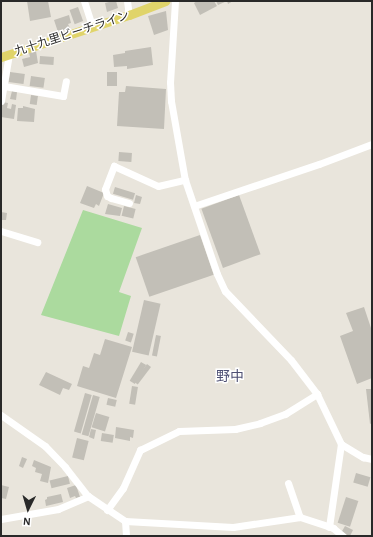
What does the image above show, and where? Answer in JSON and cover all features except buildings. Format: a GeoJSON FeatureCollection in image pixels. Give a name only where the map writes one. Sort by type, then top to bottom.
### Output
{"type":"FeatureCollection","features":[{"type":"Feature","properties":{"kind":"main road","name":"九十九里ビーチライン"},"geometry":{"type":"LineString","coordinates":[[5,56],[93,28],[165,1]]}},
{"type":"Feature","properties":{"kind":"street"},"geometry":{"type":"LineString","coordinates":[[84,1],[93,28]]}},
{"type":"Feature","properties":{"kind":"street"},"geometry":{"type":"LineString","coordinates":[[127,1],[130,15]]}},
{"type":"Feature","properties":{"kind":"street"},"geometry":{"type":"LineString","coordinates":[[175,1],[170,82],[171,101],[185,180],[225,291],[291,360],[317,394],[341,444],[363,457],[372,459]]}},
{"type":"Feature","properties":{"kind":"street"},"geometry":{"type":"LineString","coordinates":[[1,101],[4,86],[5,56]]}},
{"type":"Feature","properties":{"kind":"street"},"geometry":{"type":"LineString","coordinates":[[4,86],[63,96],[66,81]]}},
{"type":"Feature","properties":{"kind":"street"},"geometry":{"type":"LineString","coordinates":[[194,206],[372,144]]}},
{"type":"Feature","properties":{"kind":"street"},"geometry":{"type":"LineString","coordinates":[[129,203],[111,198],[108,196],[105,189],[114,166],[158,186],[185,180]]}},
{"type":"Feature","properties":{"kind":"street"},"geometry":{"type":"LineString","coordinates":[[1,231],[37,242]]}},
{"type":"Feature","properties":{"kind":"street"},"geometry":{"type":"LineString","coordinates":[[107,510],[123,488],[140,450],[179,431],[235,429],[260,424],[285,414],[317,394]]}},
{"type":"Feature","properties":{"kind":"street"},"geometry":{"type":"LineString","coordinates":[[1,415],[45,446],[65,467],[88,496],[125,521],[233,527],[300,518],[329,527],[343,536]]}},
{"type":"Feature","properties":{"kind":"street"},"geometry":{"type":"LineString","coordinates":[[329,527],[341,444]]}},
{"type":"Feature","properties":{"kind":"street"},"geometry":{"type":"LineString","coordinates":[[288,483],[300,518]]}},
{"type":"Feature","properties":{"kind":"street"},"geometry":{"type":"LineString","coordinates":[[1,520],[58,509],[88,496]]}},
{"type":"Feature","properties":{"kind":"street"},"geometry":{"type":"LineString","coordinates":[[125,521],[126,536]]}},
{"type":"Feature","properties":{"kind":"green space"},"geometry":{"type":"Polygon","coordinates":[[[83,210],[142,228],[119,292],[131,296],[119,336],[41,315],[83,210]]]}},
{"type":"Feature","properties":{"kind":"district","name":"野中"},"geometry":{"type":"Point","coordinates":[230,377]}}]}
